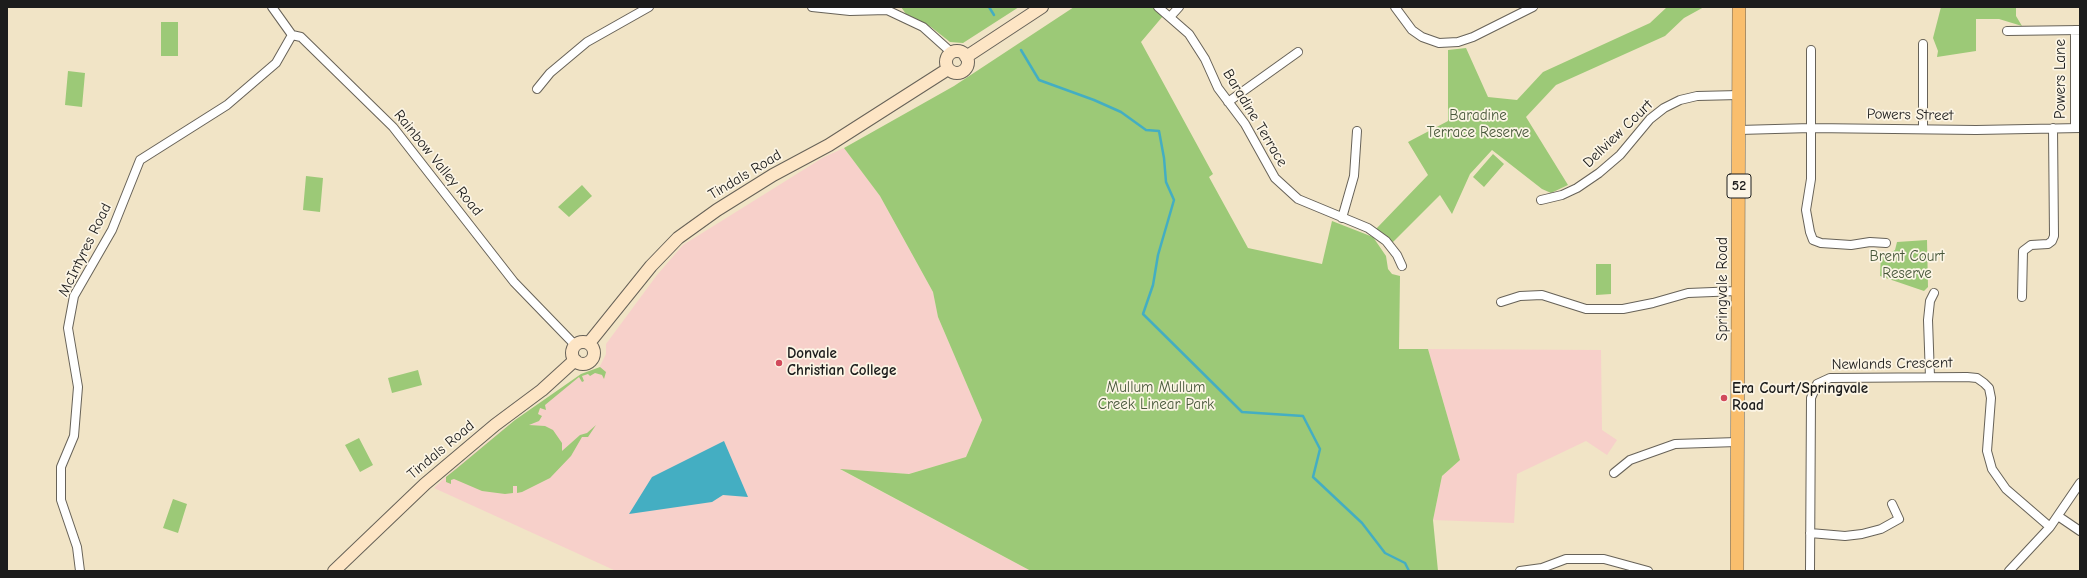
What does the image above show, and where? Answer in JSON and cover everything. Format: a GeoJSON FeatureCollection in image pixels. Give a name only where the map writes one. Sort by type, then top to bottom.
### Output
{"type":"FeatureCollection","features":[{"type":"Feature","properties":{"kind":"main road"},"geometry":{"type":"LineString","coordinates":[[966,57],[1042,7]]}},
{"type":"Feature","properties":{"kind":"main road","name":"Springvale Road"},"geometry":{"type":"LineString","coordinates":[[1737,571],[1739,7]]}},
{"type":"Feature","properties":{"kind":"main road"},"geometry":{"type":"LineString","coordinates":[[952,53],[961,53],[966,57],[966,66],[963,71],[957,73],[948,69],[946,60],[952,53]]}},
{"type":"Feature","properties":{"kind":"main road","name":"Tindals Road"},"geometry":{"type":"LineString","coordinates":[[589,343],[651,266],[678,238],[724,206],[773,175],[829,144],[948,69]]}},
{"type":"Feature","properties":{"kind":"main road"},"geometry":{"type":"LineString","coordinates":[[582,342],[589,343],[593,349],[591,360],[585,363],[575,360],[572,354],[575,345],[582,342]]}},
{"type":"Feature","properties":{"kind":"main road","name":"Tindals Road"},"geometry":{"type":"LineString","coordinates":[[334,571],[425,484],[495,425],[548,385],[575,360]]}},
{"type":"Feature","properties":{"kind":"street","name":"Rainbow Valley Road"},"geometry":{"type":"LineString","coordinates":[[272,7],[292,35],[301,37],[393,127],[514,282],[575,345]]}},
{"type":"Feature","properties":{"kind":"street"},"geometry":{"type":"LineString","coordinates":[[536,89],[550,73],[587,42],[649,7]]}},
{"type":"Feature","properties":{"kind":"street"},"geometry":{"type":"LineString","coordinates":[[812,7],[850,11],[888,8],[923,28],[952,53]]}},
{"type":"Feature","properties":{"kind":"street","name":"Baradine Terrace"},"geometry":{"type":"LineString","coordinates":[[1158,7],[1189,34],[1205,59],[1218,88],[1245,124],[1275,178],[1298,198],[1368,228],[1386,242],[1397,255],[1402,266]]}},
{"type":"Feature","properties":{"kind":"street"},"geometry":{"type":"LineString","coordinates":[[1170,17],[1179,7]]}},
{"type":"Feature","properties":{"kind":"street"},"geometry":{"type":"LineString","coordinates":[[1395,7],[1412,30],[1422,37],[1439,43],[1458,42],[1473,38],[1530,8]]}},
{"type":"Feature","properties":{"kind":"street"},"geometry":{"type":"LineString","coordinates":[[2007,31],[2077,30]]}},
{"type":"Feature","properties":{"kind":"street","name":"Powers Lane"},"geometry":{"type":"LineString","coordinates":[[2077,30],[2078,128]]}},
{"type":"Feature","properties":{"kind":"street","name":"McIntyres Road"},"geometry":{"type":"LineString","coordinates":[[80,571],[77,547],[61,500],[61,467],[74,436],[78,387],[68,328],[74,296],[112,230],[140,160],[227,105],[276,63],[292,35]]}},
{"type":"Feature","properties":{"kind":"street"},"geometry":{"type":"LineString","coordinates":[[1923,44],[1923,129]]}},
{"type":"Feature","properties":{"kind":"street"},"geometry":{"type":"LineString","coordinates":[[1810,50],[1811,178],[1806,210],[1813,240],[1843,244],[1886,243]]}},
{"type":"Feature","properties":{"kind":"street"},"geometry":{"type":"LineString","coordinates":[[1228,102],[1298,52]]}},
{"type":"Feature","properties":{"kind":"street","name":"Dellview Court"},"geometry":{"type":"LineString","coordinates":[[1541,200],[1562,195],[1577,188],[1599,173],[1618,157],[1650,119],[1664,108],[1693,96],[1739,95]]}},
{"type":"Feature","properties":{"kind":"street","name":"Powers Street"},"geometry":{"type":"LineString","coordinates":[[1739,130],[1811,128],[2078,128]]}},
{"type":"Feature","properties":{"kind":"street"},"geometry":{"type":"LineString","coordinates":[[2022,297],[2023,251],[2031,244],[2048,244],[2054,236],[2053,128]]}},
{"type":"Feature","properties":{"kind":"street"},"geometry":{"type":"LineString","coordinates":[[1342,218],[1354,176],[1357,131]]}},
{"type":"Feature","properties":{"kind":"street"},"geometry":{"type":"LineString","coordinates":[[1501,302],[1520,296],[1542,295],[1586,309],[1623,309],[1653,304],[1688,292],[1738,291]]}},
{"type":"Feature","properties":{"kind":"street"},"geometry":{"type":"LineString","coordinates":[[1930,377],[1928,320],[1930,301],[1934,293]]}},
{"type":"Feature","properties":{"kind":"street","name":"Newlands Crescent"},"geometry":{"type":"LineString","coordinates":[[1810,571],[1811,402],[1815,386],[1824,379],[1973,377],[1987,386],[1991,398],[1987,451],[1992,469],[2006,489],[2050,527]]}},
{"type":"Feature","properties":{"kind":"street"},"geometry":{"type":"LineString","coordinates":[[1614,473],[1630,460],[1670,446],[1682,443],[1737,442]]}},
{"type":"Feature","properties":{"kind":"street"},"geometry":{"type":"LineString","coordinates":[[2009,571],[2050,527],[2080,483]]}},
{"type":"Feature","properties":{"kind":"street"},"geometry":{"type":"LineString","coordinates":[[1810,533],[1845,536],[1862,534],[1881,529],[1899,519],[1892,504]]}},
{"type":"Feature","properties":{"kind":"street"},"geometry":{"type":"LineString","coordinates":[[2058,516],[2080,531]]}},
{"type":"Feature","properties":{"kind":"street"},"geometry":{"type":"LineString","coordinates":[[1520,571],[1542,568],[1566,559],[1604,559],[1648,571]]}},
{"type":"Feature","properties":{"kind":"shaded area","name":"Donvale Christian College"},"geometry":{"type":"Polygon","coordinates":[[[844,148],[880,196],[933,292],[938,317],[982,420],[966,457],[909,474],[841,470],[1031,571],[616,571],[434,488],[502,430],[580,376],[597,372],[606,354],[606,344],[657,275],[683,245],[824,157],[844,148]]]}},
{"type":"Feature","properties":{"kind":"shaded area"},"geometry":{"type":"Polygon","coordinates":[[[1428,349],[1601,350],[1602,430],[1617,440],[1607,455],[1586,441],[1517,474],[1514,523],[1433,520],[1442,476],[1460,460],[1428,349]]]}},
{"type":"Feature","properties":{"kind":"green space"},"geometry":{"type":"Polygon","coordinates":[[[901,7],[1019,7],[963,43],[950,42],[931,27],[906,14],[901,7]]]}},
{"type":"Feature","properties":{"kind":"green space","name":"Mullum Mullum Creek Linear Park"},"geometry":{"type":"Polygon","coordinates":[[[1074,7],[1155,7],[1163,16],[1141,42],[1213,174],[1209,177],[1248,248],[1322,264],[1332,221],[1373,237],[1386,256],[1388,269],[1392,274],[1400,276],[1399,349],[1428,349],[1460,460],[1442,476],[1433,520],[1438,571],[1031,571],[840,469],[909,474],[966,457],[982,420],[938,317],[933,292],[880,196],[844,148],[954,86],[1074,7]]]}},
{"type":"Feature","properties":{"kind":"green space","name":"Baradine Terrace Reserve"},"geometry":{"type":"Polygon","coordinates":[[[1667,7],[1704,7],[1684,18],[1665,36],[1556,85],[1526,117],[1568,185],[1551,193],[1542,189],[1492,150],[1470,174],[1452,214],[1440,195],[1392,243],[1376,229],[1428,175],[1408,142],[1448,121],[1448,50],[1466,48],[1488,97],[1517,100],[1543,72],[1650,23],[1667,7]]]}},
{"type":"Feature","properties":{"kind":"green space"},"geometry":{"type":"Polygon","coordinates":[[[1941,7],[2016,7],[2016,16],[2022,26],[1999,19],[1976,19],[1976,51],[1937,57],[1938,51],[1933,38],[1941,7]]]}},
{"type":"Feature","properties":{"kind":"green space"},"geometry":{"type":"Polygon","coordinates":[[[161,22],[178,22],[178,56],[161,56],[161,22]]]}},
{"type":"Feature","properties":{"kind":"green space"},"geometry":{"type":"Polygon","coordinates":[[[68,71],[85,73],[82,107],[65,105],[68,71]]]}},
{"type":"Feature","properties":{"kind":"green space"},"geometry":{"type":"Polygon","coordinates":[[[1493,154],[1504,164],[1484,187],[1473,177],[1493,154]]]}},
{"type":"Feature","properties":{"kind":"green space"},"geometry":{"type":"Polygon","coordinates":[[[306,176],[323,178],[320,212],[303,210],[306,176]]]}},
{"type":"Feature","properties":{"kind":"green space"},"geometry":{"type":"Polygon","coordinates":[[[582,185],[592,196],[569,217],[558,207],[582,185]]]}},
{"type":"Feature","properties":{"kind":"green space","name":"Brent Court Reserve"},"geometry":{"type":"Polygon","coordinates":[[[1927,240],[1928,287],[1924,291],[1880,276],[1881,252],[1890,253],[1895,250],[1897,242],[1927,240]]]}},
{"type":"Feature","properties":{"kind":"green space"},"geometry":{"type":"Polygon","coordinates":[[[1596,264],[1611,264],[1611,294],[1596,295],[1596,264]]]}},
{"type":"Feature","properties":{"kind":"green space"},"geometry":{"type":"Polygon","coordinates":[[[600,367],[606,372],[604,379],[602,375],[595,373],[590,376],[588,374],[582,376],[584,381],[582,382],[579,377],[545,405],[546,410],[540,408],[538,414],[542,416],[539,421],[529,425],[545,426],[553,430],[562,443],[562,451],[580,435],[587,433],[596,425],[588,437],[582,437],[571,456],[550,478],[522,492],[517,493],[517,486],[513,486],[513,493],[505,494],[482,491],[454,479],[451,480],[451,484],[446,482],[446,477],[515,420],[581,374],[600,367]]]}},
{"type":"Feature","properties":{"kind":"green space"},"geometry":{"type":"Polygon","coordinates":[[[418,370],[422,385],[392,393],[388,378],[418,370]]]}},
{"type":"Feature","properties":{"kind":"green space"},"geometry":{"type":"Polygon","coordinates":[[[359,438],[373,465],[360,472],[345,445],[359,438]]]}},
{"type":"Feature","properties":{"kind":"green space"},"geometry":{"type":"Polygon","coordinates":[[[173,499],[187,504],[178,533],[163,528],[173,499]]]}},
{"type":"Feature","properties":{"kind":"water"},"geometry":{"type":"Polygon","coordinates":[[[724,441],[748,497],[723,495],[712,502],[629,514],[652,477],[724,441]]]}},
{"type":"Feature","properties":{"kind":"waterway"},"geometry":{"type":"LineString","coordinates":[[989,7],[994,15]]}},
{"type":"Feature","properties":{"kind":"waterway"},"geometry":{"type":"LineString","coordinates":[[1021,50],[1039,80],[1094,100],[1121,112],[1146,130],[1159,131],[1164,158],[1166,182],[1174,200],[1158,255],[1153,285],[1143,314],[1242,412],[1303,416],[1320,449],[1313,477],[1362,523],[1385,553],[1405,563],[1409,571]]}},
{"type":"Feature","properties":{"kind":"place","name":"Donvale Christian College"},"geometry":{"type":"Point","coordinates":[779,363]}},
{"type":"Feature","properties":{"kind":"place","name":"Era Court/Springvale Road"},"geometry":{"type":"Point","coordinates":[1724,398]}}]}
